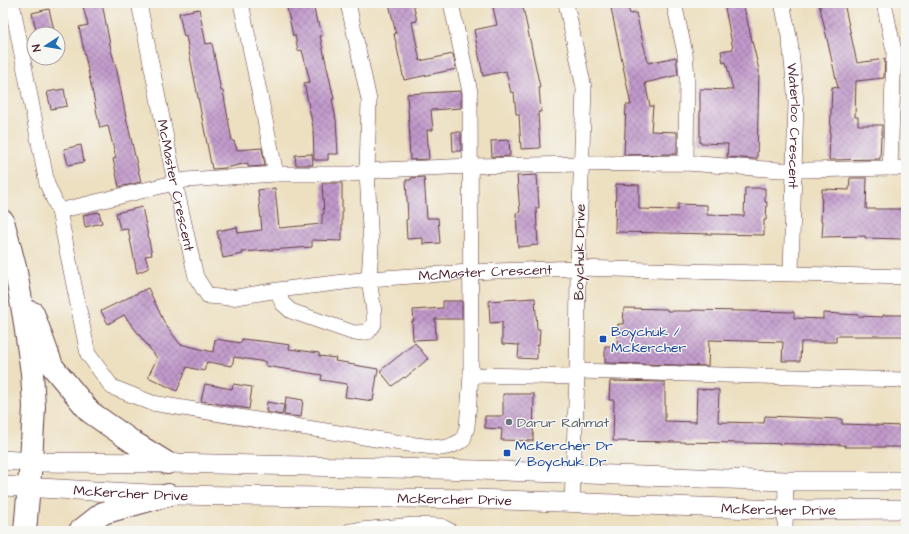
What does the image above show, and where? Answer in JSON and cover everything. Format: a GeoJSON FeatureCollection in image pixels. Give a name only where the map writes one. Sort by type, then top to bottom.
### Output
{"type":"FeatureCollection","features":[{"type":"Feature","properties":{"kind":"highway"},"geometry":{"type":"LineString","coordinates":[[3,221],[15,267],[24,317],[34,407],[25,531]]}},
{"type":"Feature","properties":{"kind":"highway"},"geometry":{"type":"LineString","coordinates":[[15,267],[52,366],[90,412],[133,442],[167,463]]}},
{"type":"Feature","properties":{"kind":"highway"},"geometry":{"type":"LineString","coordinates":[[80,531],[103,513],[168,495]]}},
{"type":"Feature","properties":{"kind":"main road","name":"McKercher Drive"},"geometry":{"type":"LineString","coordinates":[[3,460],[31,462],[167,463],[478,470],[786,481],[906,481]]}},
{"type":"Feature","properties":{"kind":"main road","name":"McKercher Drive"},"geometry":{"type":"LineString","coordinates":[[3,486],[168,495],[468,499],[786,510],[906,509]]}},
{"type":"Feature","properties":{"kind":"street"},"geometry":{"type":"LineString","coordinates":[[12,3],[47,184],[60,211],[88,354],[112,387],[152,403],[442,448],[451,446],[463,440],[467,428],[471,375],[470,92],[451,3]]}},
{"type":"Feature","properties":{"kind":"street","name":"McMaster Crescent"},"geometry":{"type":"LineString","coordinates":[[139,3],[175,183],[196,277],[208,296],[230,298],[278,290],[369,279],[470,272],[578,268]]}},
{"type":"Feature","properties":{"kind":"street"},"geometry":{"type":"LineString","coordinates":[[241,3],[276,174]]}},
{"type":"Feature","properties":{"kind":"street"},"geometry":{"type":"LineString","coordinates":[[278,290],[282,304],[291,311],[354,333],[368,332],[374,324],[369,279],[371,247],[367,172],[369,100],[348,3]]}},
{"type":"Feature","properties":{"kind":"street","name":"Boychuk Drive"},"geometry":{"type":"LineString","coordinates":[[566,3],[584,88],[578,268],[577,374],[572,503]]}},
{"type":"Feature","properties":{"kind":"street"},"geometry":{"type":"LineString","coordinates":[[674,3],[687,76],[686,163]]}},
{"type":"Feature","properties":{"kind":"street","name":"Waterloo Crescent"},"geometry":{"type":"LineString","coordinates":[[782,3],[790,41],[796,102],[791,273]]}},
{"type":"Feature","properties":{"kind":"street"},"geometry":{"type":"LineString","coordinates":[[884,3],[894,51],[890,168]]}},
{"type":"Feature","properties":{"kind":"street"},"geometry":{"type":"LineString","coordinates":[[60,211],[186,180],[276,174],[352,174],[470,166],[581,164],[686,163],[793,170],[906,168]]}},
{"type":"Feature","properties":{"kind":"street"},"geometry":{"type":"LineString","coordinates":[[578,268],[906,277]]}},
{"type":"Feature","properties":{"kind":"street"},"geometry":{"type":"LineString","coordinates":[[471,375],[577,374],[906,380]]}},
{"type":"Feature","properties":{"kind":"street"},"geometry":{"type":"LineString","coordinates":[[785,531],[786,481]]}},
{"type":"Feature","properties":{"kind":"street"},"geometry":{"type":"LineString","coordinates":[[350,531],[414,525],[441,526],[450,531]]}},
{"type":"Feature","properties":{"kind":"building"},"geometry":{"type":"Polygon","coordinates":[[[82,3],[102,3],[111,50],[141,182],[119,187],[113,159],[116,158],[108,126],[100,128],[79,27],[88,25],[82,3]]]}},
{"type":"Feature","properties":{"kind":"building"},"geometry":{"type":"Polygon","coordinates":[[[286,3],[313,3],[317,23],[319,22],[322,36],[320,36],[334,99],[332,99],[336,120],[338,154],[328,154],[328,160],[314,160],[313,127],[304,83],[310,82],[302,50],[298,51],[295,35],[293,36],[286,3]]]}},
{"type":"Feature","properties":{"kind":"building"},"geometry":{"type":"Polygon","coordinates":[[[389,3],[413,3],[417,21],[412,22],[420,61],[453,54],[456,69],[404,80],[389,3]]]}},
{"type":"Feature","properties":{"kind":"building"},"geometry":{"type":"Polygon","coordinates":[[[492,3],[522,3],[540,87],[541,112],[538,112],[540,148],[521,149],[519,114],[516,114],[514,92],[511,93],[506,71],[483,76],[474,30],[497,25],[492,3]]]}},
{"type":"Feature","properties":{"kind":"building"},"geometry":{"type":"Polygon","coordinates":[[[610,3],[627,3],[630,14],[636,13],[648,63],[676,57],[678,75],[645,83],[650,106],[653,106],[651,131],[677,132],[677,154],[624,155],[626,105],[631,105],[610,3]]]}},
{"type":"Feature","properties":{"kind":"building"},"geometry":{"type":"Polygon","coordinates":[[[724,3],[743,3],[759,70],[757,159],[727,157],[728,144],[700,143],[700,89],[733,90],[726,62],[723,63],[721,51],[733,49],[724,3]]]}},
{"type":"Feature","properties":{"kind":"building"},"geometry":{"type":"Polygon","coordinates":[[[819,3],[844,3],[857,63],[885,59],[884,78],[856,81],[855,117],[858,117],[858,125],[882,125],[880,159],[829,160],[832,87],[838,88],[819,3]]]}},
{"type":"Feature","properties":{"kind":"building"},"geometry":{"type":"Polygon","coordinates":[[[49,9],[53,26],[35,26],[32,13],[49,9]]]}},
{"type":"Feature","properties":{"kind":"building"},"geometry":{"type":"Polygon","coordinates":[[[199,9],[206,44],[212,43],[232,141],[234,141],[237,150],[262,148],[265,166],[248,167],[248,163],[212,169],[186,36],[184,37],[179,13],[199,9]]]}},
{"type":"Feature","properties":{"kind":"building"},"geometry":{"type":"Polygon","coordinates":[[[64,89],[67,106],[51,109],[47,92],[64,89]]]}},
{"type":"Feature","properties":{"kind":"building"},"geometry":{"type":"Polygon","coordinates":[[[461,91],[461,108],[431,110],[433,130],[427,130],[429,159],[410,160],[407,94],[461,91]]]}},
{"type":"Feature","properties":{"kind":"building"},"geometry":{"type":"Polygon","coordinates":[[[452,132],[461,132],[461,151],[453,151],[452,132]]]}},
{"type":"Feature","properties":{"kind":"building"},"geometry":{"type":"Polygon","coordinates":[[[509,140],[510,156],[492,157],[491,141],[509,140]]]}},
{"type":"Feature","properties":{"kind":"building"},"geometry":{"type":"Polygon","coordinates":[[[81,145],[84,162],[68,165],[64,149],[81,145]]]}},
{"type":"Feature","properties":{"kind":"building"},"geometry":{"type":"Polygon","coordinates":[[[312,154],[313,165],[296,165],[295,155],[312,154]]]}},
{"type":"Feature","properties":{"kind":"building"},"geometry":{"type":"Polygon","coordinates":[[[537,175],[539,208],[536,208],[538,245],[518,247],[516,213],[520,212],[517,176],[537,175]]]}},
{"type":"Feature","properties":{"kind":"building"},"geometry":{"type":"Polygon","coordinates":[[[424,177],[427,218],[438,218],[440,243],[423,244],[423,238],[407,239],[406,220],[408,219],[406,180],[424,177]]]}},
{"type":"Feature","properties":{"kind":"building"},"geometry":{"type":"Polygon","coordinates":[[[850,178],[867,178],[866,209],[906,209],[906,227],[904,227],[902,239],[865,238],[865,236],[822,237],[822,189],[849,190],[850,178]]]}},
{"type":"Feature","properties":{"kind":"building"},"geometry":{"type":"Polygon","coordinates":[[[322,183],[342,183],[342,241],[312,240],[312,247],[242,252],[243,254],[223,258],[217,231],[237,227],[238,233],[262,230],[258,190],[275,188],[279,228],[322,224],[322,214],[324,214],[322,183]]]}},
{"type":"Feature","properties":{"kind":"building"},"geometry":{"type":"Polygon","coordinates":[[[616,184],[639,185],[639,209],[678,210],[678,204],[707,205],[707,215],[744,216],[745,188],[765,188],[765,202],[767,202],[766,220],[764,220],[764,235],[615,232],[616,184]]]}},
{"type":"Feature","properties":{"kind":"building"},"geometry":{"type":"Polygon","coordinates":[[[142,207],[152,255],[145,256],[149,268],[137,273],[128,229],[120,230],[116,213],[142,207]]]}},
{"type":"Feature","properties":{"kind":"building"},"geometry":{"type":"Polygon","coordinates":[[[99,212],[102,223],[85,227],[83,215],[99,212]]]}},
{"type":"Feature","properties":{"kind":"building"},"geometry":{"type":"Polygon","coordinates":[[[148,288],[165,324],[180,344],[213,352],[215,339],[241,343],[242,339],[269,342],[290,345],[289,349],[319,353],[319,356],[336,358],[335,361],[378,369],[373,401],[345,397],[347,384],[321,380],[322,375],[266,366],[266,362],[234,357],[232,366],[207,362],[204,371],[187,367],[177,391],[148,377],[157,358],[124,315],[108,324],[101,311],[148,288]]]}},
{"type":"Feature","properties":{"kind":"building"},"geometry":{"type":"Polygon","coordinates":[[[535,298],[537,329],[540,329],[539,345],[537,345],[537,359],[518,358],[519,345],[502,344],[502,322],[490,323],[489,301],[535,298]]]}},
{"type":"Feature","properties":{"kind":"building"},"geometry":{"type":"Polygon","coordinates":[[[443,301],[462,301],[462,319],[435,319],[436,339],[413,340],[413,310],[443,308],[443,301]]]}},
{"type":"Feature","properties":{"kind":"building"},"geometry":{"type":"Polygon","coordinates":[[[624,308],[667,309],[667,311],[794,312],[794,318],[823,319],[823,313],[883,317],[883,315],[906,315],[906,336],[836,336],[836,342],[801,342],[800,361],[782,361],[783,342],[709,340],[708,366],[605,363],[605,346],[617,346],[618,324],[623,324],[624,308]]]}},
{"type":"Feature","properties":{"kind":"building"},"geometry":{"type":"Polygon","coordinates":[[[415,343],[428,359],[405,378],[404,377],[392,386],[380,371],[415,343]]]}},
{"type":"Feature","properties":{"kind":"building"},"geometry":{"type":"Polygon","coordinates":[[[610,381],[665,382],[665,421],[696,422],[697,389],[719,390],[718,422],[764,423],[765,416],[842,419],[842,424],[906,426],[906,447],[845,447],[845,445],[613,441],[614,400],[609,400],[610,381]]]}},
{"type":"Feature","properties":{"kind":"building"},"geometry":{"type":"Polygon","coordinates":[[[205,384],[232,389],[233,384],[252,387],[249,409],[201,401],[205,384]]]}},
{"type":"Feature","properties":{"kind":"building","name":"Darur Rahmat"},"geometry":{"type":"Polygon","coordinates":[[[503,394],[534,394],[533,441],[501,440],[502,429],[485,428],[485,416],[503,416],[503,394]]]}},
{"type":"Feature","properties":{"kind":"building"},"geometry":{"type":"Polygon","coordinates":[[[286,397],[303,400],[301,417],[284,415],[286,397]]]}},
{"type":"Feature","properties":{"kind":"building"},"geometry":{"type":"Polygon","coordinates":[[[267,402],[284,405],[282,415],[266,412],[267,402]]]}},
{"type":"Feature","properties":{"kind":"place","name":"Boychuk / McKercher"},"geometry":{"type":"Point","coordinates":[603,339]}},
{"type":"Feature","properties":{"kind":"place","name":"Darur Rahmat"},"geometry":{"type":"Point","coordinates":[509,422]}},
{"type":"Feature","properties":{"kind":"place","name":"McKercher Dr / Boychuk Dr"},"geometry":{"type":"Point","coordinates":[507,453]}}]}
